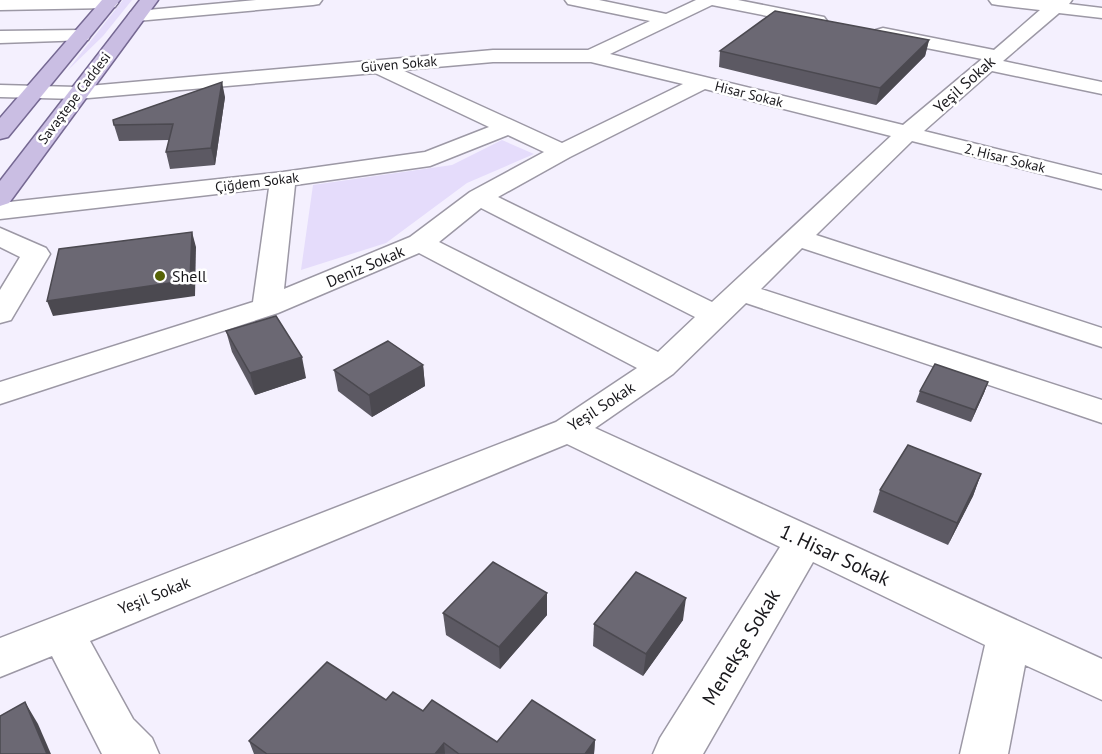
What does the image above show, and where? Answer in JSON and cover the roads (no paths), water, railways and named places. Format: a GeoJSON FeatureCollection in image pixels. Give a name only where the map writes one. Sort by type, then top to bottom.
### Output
{"type":"FeatureCollection","features":[{"type":"Feature","properties":{"kind":"main road","name":"Savaştepe Caddesi"},"geometry":{"type":"LineString","coordinates":[[0,132],[110,2]]}},
{"type":"Feature","properties":{"kind":"main road","name":"Savaştepe Caddesi"},"geometry":{"type":"LineString","coordinates":[[0,198],[143,8]]}},
{"type":"Feature","properties":{"kind":"street"},"geometry":{"type":"LineString","coordinates":[[143,8],[313,0]]}},
{"type":"Feature","properties":{"kind":"street"},"geometry":{"type":"LineString","coordinates":[[574,0],[668,20]]}},
{"type":"Feature","properties":{"kind":"street"},"geometry":{"type":"LineString","coordinates":[[711,0],[837,24]]}},
{"type":"Feature","properties":{"kind":"street","name":"Güven Sokak"},"geometry":{"type":"LineString","coordinates":[[0,91],[77,93],[493,56],[591,56],[711,0]]}},
{"type":"Feature","properties":{"kind":"street"},"geometry":{"type":"LineString","coordinates":[[998,0],[1059,3],[1102,13]]}},
{"type":"Feature","properties":{"kind":"street"},"geometry":{"type":"LineString","coordinates":[[0,5],[110,2]]}},
{"type":"Feature","properties":{"kind":"street","name":"Yeşil Sokak"},"geometry":{"type":"LineString","coordinates":[[0,657],[568,430],[661,367],[908,134],[1059,3]]}},
{"type":"Feature","properties":{"kind":"street"},"geometry":{"type":"LineString","coordinates":[[871,31],[1102,88]]}},
{"type":"Feature","properties":{"kind":"street"},"geometry":{"type":"LineString","coordinates":[[0,37],[81,36]]}},
{"type":"Feature","properties":{"kind":"street","name":"Hisar Sokak"},"geometry":{"type":"LineString","coordinates":[[591,56],[908,134]]}},
{"type":"Feature","properties":{"kind":"street"},"geometry":{"type":"LineString","coordinates":[[376,66],[562,152]]}},
{"type":"Feature","properties":{"kind":"street","name":"Deniz Sokak"},"geometry":{"type":"LineString","coordinates":[[0,393],[267,307],[420,243],[479,197],[562,152],[703,82]]}},
{"type":"Feature","properties":{"kind":"street","name":"Çiğdem Sokak"},"geometry":{"type":"LineString","coordinates":[[0,211],[284,179],[430,159],[508,127]]}},
{"type":"Feature","properties":{"kind":"street","name":"2. Hisar Sokak"},"geometry":{"type":"LineString","coordinates":[[908,134],[1102,182]]}},
{"type":"Feature","properties":{"kind":"street"},"geometry":{"type":"LineString","coordinates":[[267,307],[284,179]]}},
{"type":"Feature","properties":{"kind":"street"},"geometry":{"type":"LineString","coordinates":[[479,197],[716,316]]}},
{"type":"Feature","properties":{"kind":"street"},"geometry":{"type":"LineString","coordinates":[[0,236],[36,255],[0,314]]}},
{"type":"Feature","properties":{"kind":"street"},"geometry":{"type":"LineString","coordinates":[[798,238],[1102,338]]}},
{"type":"Feature","properties":{"kind":"street"},"geometry":{"type":"LineString","coordinates":[[420,243],[661,367]]}},
{"type":"Feature","properties":{"kind":"street"},"geometry":{"type":"LineString","coordinates":[[741,292],[1102,412]]}},
{"type":"Feature","properties":{"kind":"street","name":"1. Hisar Sokak"},"geometry":{"type":"LineString","coordinates":[[568,430],[1102,680]]}},
{"type":"Feature","properties":{"kind":"street","name":"Menekşe Sokak"},"geometry":{"type":"LineString","coordinates":[[676,754],[806,541]]}},
{"type":"Feature","properties":{"kind":"street"},"geometry":{"type":"LineString","coordinates":[[62,632],[116,735],[135,754]]}},
{"type":"Feature","properties":{"kind":"street"},"geometry":{"type":"LineString","coordinates":[[984,754],[1009,636]]}},
{"type":"Feature","properties":{"kind":"place","name":"Shell"},"geometry":{"type":"Point","coordinates":[160,276]}}]}
